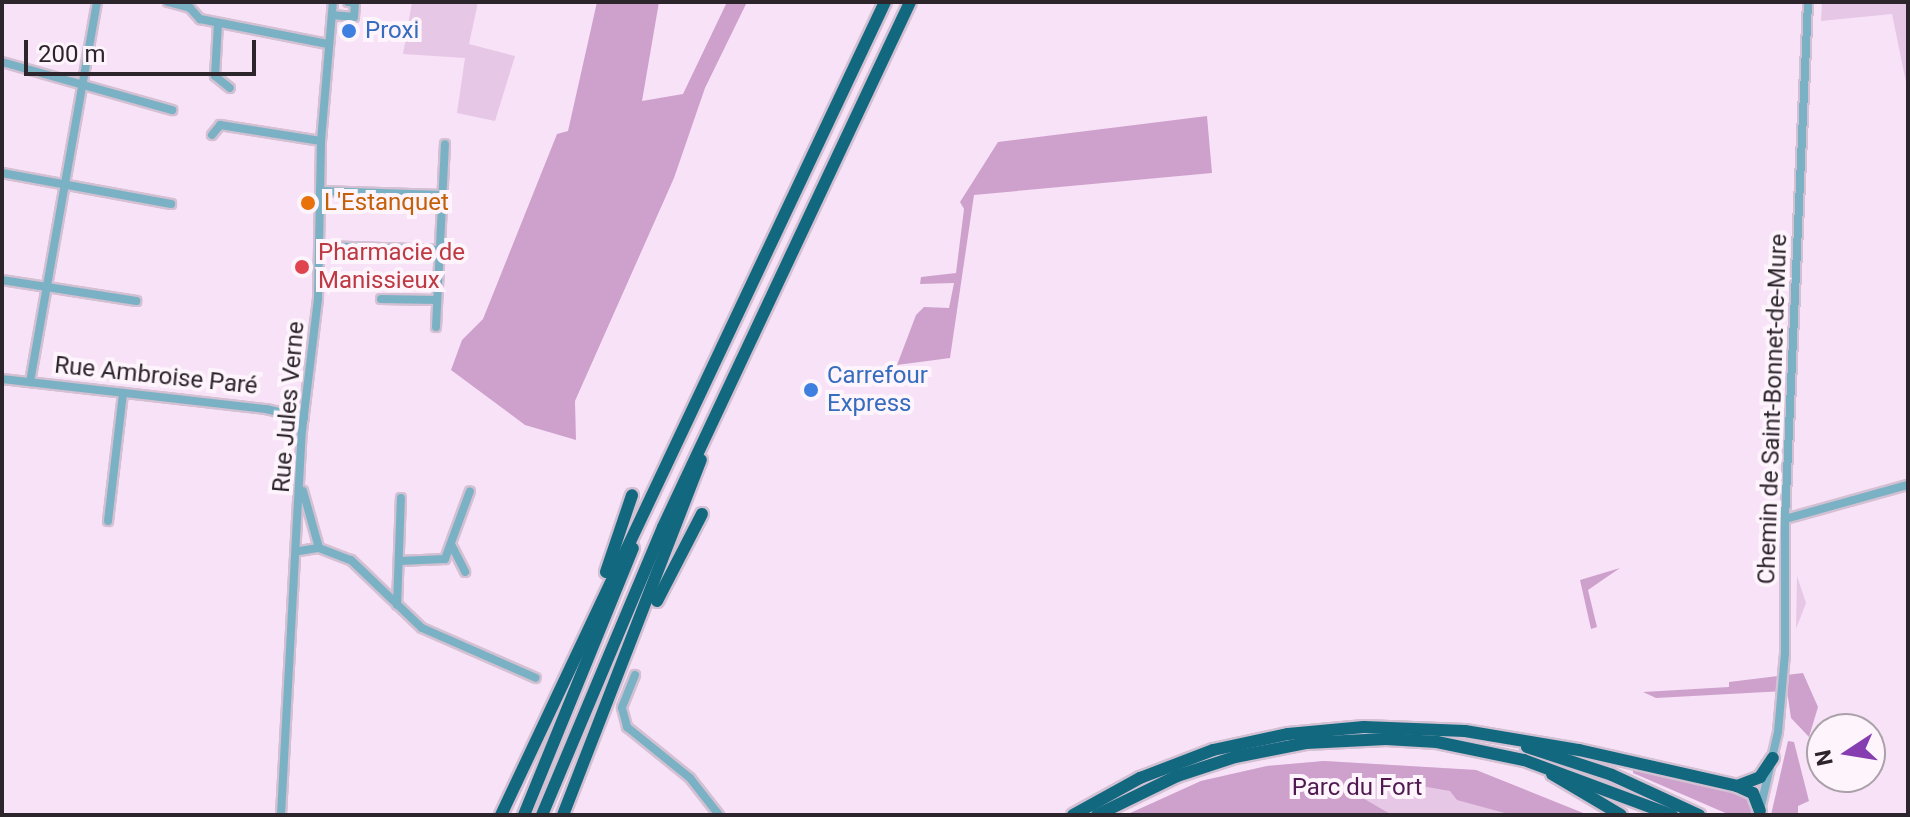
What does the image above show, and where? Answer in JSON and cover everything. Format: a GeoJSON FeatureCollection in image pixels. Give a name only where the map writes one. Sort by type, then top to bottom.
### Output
{"type":"FeatureCollection","features":[{"type":"Feature","properties":{"kind":"highway"},"geometry":{"type":"LineString","coordinates":[[501,815],[591,617],[654,497],[885,2]]}},
{"type":"Feature","properties":{"kind":"highway"},"geometry":{"type":"LineString","coordinates":[[542,815],[734,371],[910,2]]}},
{"type":"Feature","properties":{"kind":"highway"},"geometry":{"type":"LineString","coordinates":[[563,815],[627,661],[734,371]]}},
{"type":"Feature","properties":{"kind":"highway"},"geometry":{"type":"LineString","coordinates":[[591,617],[632,495]]}},
{"type":"Feature","properties":{"kind":"highway"},"geometry":{"type":"LineString","coordinates":[[524,815],[654,497]]}},
{"type":"Feature","properties":{"kind":"highway"},"geometry":{"type":"LineString","coordinates":[[627,661],[702,514]]}},
{"type":"Feature","properties":{"kind":"highway"},"geometry":{"type":"LineString","coordinates":[[1073,815],[1140,778],[1232,745],[1334,728],[1423,729],[1514,737],[1737,786],[1753,793],[1759,813]]}},
{"type":"Feature","properties":{"kind":"highway"},"geometry":{"type":"LineString","coordinates":[[1423,729],[1556,756],[1699,815]]}},
{"type":"Feature","properties":{"kind":"highway"},"geometry":{"type":"LineString","coordinates":[[1097,815],[1199,768],[1306,743],[1416,740],[1524,760],[1672,815]]}},
{"type":"Feature","properties":{"kind":"highway"},"geometry":{"type":"LineString","coordinates":[[1737,786],[1760,777],[1773,758]]}},
{"type":"Feature","properties":{"kind":"highway"},"geometry":{"type":"LineString","coordinates":[[1524,760],[1621,815]]}},
{"type":"Feature","properties":{"kind":"street"},"geometry":{"type":"LineString","coordinates":[[30,382],[97,2]]}},
{"type":"Feature","properties":{"kind":"street"},"geometry":{"type":"LineString","coordinates":[[168,2],[218,23],[328,44]]}},
{"type":"Feature","properties":{"kind":"street","name":"Rue Jules Verne"},"geometry":{"type":"LineString","coordinates":[[281,815],[299,551],[304,418],[318,299],[321,141],[333,2]]}},
{"type":"Feature","properties":{"kind":"street"},"geometry":{"type":"LineString","coordinates":[[332,15],[354,17],[355,3],[348,2]]}},
{"type":"Feature","properties":{"kind":"street","name":"Chemin de Saint-Bonnet-de-Mure"},"geometry":{"type":"LineString","coordinates":[[1759,813],[1773,758],[1785,653],[1785,519],[1808,2]]}},
{"type":"Feature","properties":{"kind":"street"},"geometry":{"type":"LineString","coordinates":[[218,23],[215,76],[230,88]]}},
{"type":"Feature","properties":{"kind":"street"},"geometry":{"type":"LineString","coordinates":[[2,62],[172,110]]}},
{"type":"Feature","properties":{"kind":"street"},"geometry":{"type":"LineString","coordinates":[[212,135],[220,125],[321,141]]}},
{"type":"Feature","properties":{"kind":"street"},"geometry":{"type":"LineString","coordinates":[[436,327],[445,144]]}},
{"type":"Feature","properties":{"kind":"street"},"geometry":{"type":"LineString","coordinates":[[2,173],[171,204]]}},
{"type":"Feature","properties":{"kind":"street"},"geometry":{"type":"LineString","coordinates":[[320,191],[442,195]]}},
{"type":"Feature","properties":{"kind":"street"},"geometry":{"type":"LineString","coordinates":[[319,246],[439,250]]}},
{"type":"Feature","properties":{"kind":"street"},"geometry":{"type":"LineString","coordinates":[[2,280],[136,301]]}},
{"type":"Feature","properties":{"kind":"street"},"geometry":{"type":"LineString","coordinates":[[381,299],[437,300]]}},
{"type":"Feature","properties":{"kind":"street","name":"Rue Ambroise Paré"},"geometry":{"type":"LineString","coordinates":[[2,379],[266,409],[304,418]]}},
{"type":"Feature","properties":{"kind":"street"},"geometry":{"type":"LineString","coordinates":[[108,521],[123,393]]}},
{"type":"Feature","properties":{"kind":"street"},"geometry":{"type":"LineString","coordinates":[[1785,519],[1908,485]]}},
{"type":"Feature","properties":{"kind":"street"},"geometry":{"type":"LineString","coordinates":[[301,489],[319,548]]}},
{"type":"Feature","properties":{"kind":"street"},"geometry":{"type":"LineString","coordinates":[[399,561],[439,562],[452,546],[470,491]]}},
{"type":"Feature","properties":{"kind":"street"},"geometry":{"type":"LineString","coordinates":[[397,605],[401,498]]}},
{"type":"Feature","properties":{"kind":"street"},"geometry":{"type":"LineString","coordinates":[[452,546],[465,572]]}},
{"type":"Feature","properties":{"kind":"street"},"geometry":{"type":"LineString","coordinates":[[299,551],[319,548],[351,560],[432,634],[536,678]]}},
{"type":"Feature","properties":{"kind":"street"},"geometry":{"type":"LineString","coordinates":[[635,675],[622,708],[627,727],[690,778],[719,815]]}},
{"type":"Feature","properties":{"kind":"green space"},"geometry":{"type":"Polygon","coordinates":[[[412,2],[478,2],[469,44],[515,56],[495,121],[457,113],[465,58],[403,54],[412,2]]]}},
{"type":"Feature","properties":{"kind":"green space"},"geometry":{"type":"Polygon","coordinates":[[[1822,2],[1908,2],[1908,92],[1892,14],[1821,21],[1822,2]]]}},
{"type":"Feature","properties":{"kind":"green space"},"geometry":{"type":"Polygon","coordinates":[[[1797,576],[1806,603],[1796,629],[1797,576]]]}},
{"type":"Feature","properties":{"kind":"green space","name":"Parc du Fort"},"geometry":{"type":"Polygon","coordinates":[[[1324,761],[1476,770],[1588,815],[1126,815],[1201,781],[1267,766],[1324,761]]]}},
{"type":"Feature","properties":{"kind":"shaded area"},"geometry":{"type":"Polygon","coordinates":[[[597,2],[659,2],[642,101],[683,94],[727,2],[747,2],[705,88],[674,178],[575,401],[576,440],[525,425],[451,370],[462,340],[483,319],[557,134],[568,131],[597,2]]]}},
{"type":"Feature","properties":{"kind":"shaded area"},"geometry":{"type":"Polygon","coordinates":[[[1207,116],[1212,173],[974,195],[950,358],[897,365],[916,315],[924,307],[949,308],[954,283],[920,284],[921,277],[956,273],[964,209],[960,202],[998,142],[1207,116]]]}},
{"type":"Feature","properties":{"kind":"shaded area"},"geometry":{"type":"Polygon","coordinates":[[[1620,568],[1588,590],[1597,627],[1591,629],[1580,580],[1620,568]]]}},
{"type":"Feature","properties":{"kind":"shaded area"},"geometry":{"type":"Polygon","coordinates":[[[1803,673],[1818,707],[1816,713],[1806,713],[1806,734],[1791,718],[1787,691],[1656,698],[1643,692],[1729,687],[1729,682],[1803,673]]]}},
{"type":"Feature","properties":{"kind":"shaded area"},"geometry":{"type":"Polygon","coordinates":[[[1788,741],[1794,742],[1809,801],[1798,806],[1798,815],[1771,815],[1788,741]]]}},
{"type":"Feature","properties":{"kind":"shaded area","name":"Parc du Fort"},"geometry":{"type":"Polygon","coordinates":[[[1324,761],[1476,770],[1588,815],[1512,815],[1457,800],[1450,791],[1369,777],[1342,786],[1392,815],[1126,815],[1201,781],[1267,766],[1324,761]]]}},
{"type":"Feature","properties":{"kind":"shaded area"},"geometry":{"type":"Polygon","coordinates":[[[1633,768],[1742,793],[1753,805],[1750,815],[1730,815],[1633,773],[1633,768]]]}},
{"type":"Feature","properties":{"kind":"place","name":"Proxi"},"geometry":{"type":"Point","coordinates":[349,31]}},
{"type":"Feature","properties":{"kind":"place","name":"L'Estanquet"},"geometry":{"type":"Point","coordinates":[308,203]}},
{"type":"Feature","properties":{"kind":"place","name":"Pharmacie de Manissieux"},"geometry":{"type":"Point","coordinates":[302,267]}},
{"type":"Feature","properties":{"kind":"place","name":"Carrefour Express"},"geometry":{"type":"Point","coordinates":[811,390]}}]}
